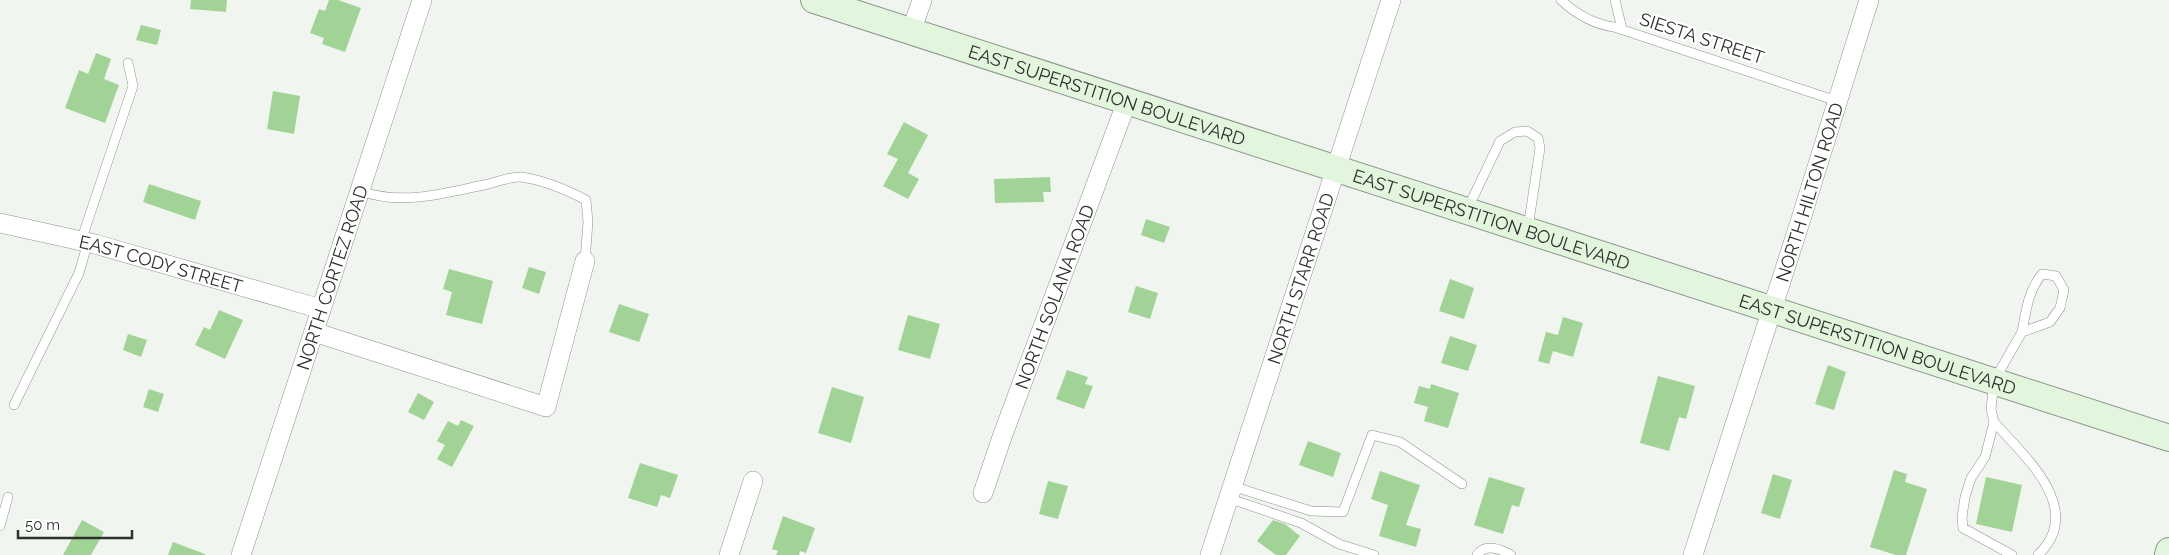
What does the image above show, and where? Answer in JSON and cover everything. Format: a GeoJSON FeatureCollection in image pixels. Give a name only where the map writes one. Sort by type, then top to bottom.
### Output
{"type":"FeatureCollection","features":[{"type":"Feature","properties":{"kind":"main road","name":"EAST SUPERSTITION BOULEVARD"},"geometry":{"type":"LineString","coordinates":[[814,0],[2169,438]]}},
{"type":"Feature","properties":{"kind":"main road"},"geometry":{"type":"LineString","coordinates":[[2168,555],[2169,551]]}},
{"type":"Feature","properties":{"kind":"street","name":"NORTH CORTEZ ROAD"},"geometry":{"type":"LineString","coordinates":[[241,555],[422,0]]}},
{"type":"Feature","properties":{"kind":"street"},"geometry":{"type":"LineString","coordinates":[[911,32],[922,0]]}},
{"type":"Feature","properties":{"kind":"street","name":"NORTH STARR ROAD"},"geometry":{"type":"LineString","coordinates":[[1210,555],[1391,0]]}},
{"type":"Feature","properties":{"kind":"street","name":"NORTH HILTON ROAD"},"geometry":{"type":"LineString","coordinates":[[1693,555],[1869,0]]}},
{"type":"Feature","properties":{"kind":"street","name":"NORTH SOLANA ROAD"},"geometry":{"type":"LineString","coordinates":[[983,493],[1127,101]]}},
{"type":"Feature","properties":{"kind":"street","name":"EAST CODY STREET"},"geometry":{"type":"LineString","coordinates":[[0,223],[85,242],[322,309]]}},
{"type":"Feature","properties":{"kind":"street"},"geometry":{"type":"LineString","coordinates":[[314,332],[546,407],[585,261]]}},
{"type":"Feature","properties":{"kind":"street"},"geometry":{"type":"LineString","coordinates":[[728,555],[753,481]]}},
{"type":"Feature","properties":{"kind":"lane","name":"SIESTA STREET"},"geometry":{"type":"LineString","coordinates":[[1561,0],[1590,21],[1622,29],[1837,101]]}},
{"type":"Feature","properties":{"kind":"lane"},"geometry":{"type":"LineString","coordinates":[[1615,0],[1622,29]]}},
{"type":"Feature","properties":{"kind":"lane"},"geometry":{"type":"LineString","coordinates":[[14,405],[79,273],[85,242],[133,86],[128,63]]}},
{"type":"Feature","properties":{"kind":"lane"},"geometry":{"type":"LineString","coordinates":[[1466,211],[1500,141],[1515,132],[1528,131],[1538,138],[1540,148],[1527,230]]}},
{"type":"Feature","properties":{"kind":"lane"},"geometry":{"type":"LineString","coordinates":[[360,191],[380,198],[396,199],[431,196],[520,177],[568,190],[586,200],[588,222],[585,261]]}},
{"type":"Feature","properties":{"kind":"lane"},"geometry":{"type":"LineString","coordinates":[[2012,555],[1963,528],[1962,517],[1971,478],[1985,457],[1994,422],[1991,409],[1994,381],[2022,332],[2028,301],[2034,284],[2042,274],[2056,276],[2064,290],[2060,308],[2050,322],[2022,332]]}},
{"type":"Feature","properties":{"kind":"lane"},"geometry":{"type":"LineString","coordinates":[[1994,422],[2045,481],[2056,503],[2054,526],[2049,545],[2038,555]]}},
{"type":"Feature","properties":{"kind":"lane"},"geometry":{"type":"LineString","coordinates":[[1230,492],[1310,511],[1343,512],[1372,435],[1400,442],[1462,484]]}},
{"type":"Feature","properties":{"kind":"lane"},"geometry":{"type":"LineString","coordinates":[[1230,492],[1301,523],[1340,544],[1374,555]]}},
{"type":"Feature","properties":{"kind":"lane"},"geometry":{"type":"LineString","coordinates":[[0,526],[8,497]]}},
{"type":"Feature","properties":{"kind":"lane"},"geometry":{"type":"LineString","coordinates":[[1477,555],[1479,551],[1488,548],[1498,549],[1511,555]]}},
{"type":"Feature","properties":{"kind":"building"},"geometry":{"type":"Polygon","coordinates":[[[191,0],[227,0],[226,12],[190,9],[191,0]]]}},
{"type":"Feature","properties":{"kind":"building"},"geometry":{"type":"Polygon","coordinates":[[[329,0],[338,0],[361,8],[345,52],[322,44],[324,38],[310,33],[319,9],[325,11],[329,0]]]}},
{"type":"Feature","properties":{"kind":"building"},"geometry":{"type":"Polygon","coordinates":[[[141,25],[161,30],[157,45],[136,40],[141,25]]]}},
{"type":"Feature","properties":{"kind":"building"},"geometry":{"type":"Polygon","coordinates":[[[96,53],[111,59],[104,79],[119,85],[105,123],[65,108],[79,70],[88,74],[96,53]]]}},
{"type":"Feature","properties":{"kind":"building"},"geometry":{"type":"Polygon","coordinates":[[[273,91],[300,96],[294,134],[267,129],[273,91]]]}},
{"type":"Feature","properties":{"kind":"building"},"geometry":{"type":"Polygon","coordinates":[[[904,122],[928,135],[908,173],[919,179],[908,199],[883,186],[898,159],[887,154],[904,122]]]}},
{"type":"Feature","properties":{"kind":"building"},"geometry":{"type":"Polygon","coordinates":[[[1050,177],[1051,192],[1043,192],[1044,202],[995,203],[994,179],[1050,177]]]}},
{"type":"Feature","properties":{"kind":"building"},"geometry":{"type":"Polygon","coordinates":[[[149,184],[201,201],[195,220],[143,202],[149,184]]]}},
{"type":"Feature","properties":{"kind":"building"},"geometry":{"type":"Polygon","coordinates":[[[1146,219],[1170,227],[1164,243],[1141,235],[1146,219]]]}},
{"type":"Feature","properties":{"kind":"building"},"geometry":{"type":"Polygon","coordinates":[[[529,267],[546,272],[539,294],[522,288],[529,267]]]}},
{"type":"Feature","properties":{"kind":"building"},"geometry":{"type":"Polygon","coordinates":[[[449,269],[493,281],[482,324],[446,315],[452,292],[443,289],[449,269]]]}},
{"type":"Feature","properties":{"kind":"building"},"geometry":{"type":"Polygon","coordinates":[[[1450,279],[1474,288],[1464,319],[1439,311],[1450,279]]]}},
{"type":"Feature","properties":{"kind":"building"},"geometry":{"type":"Polygon","coordinates":[[[1136,286],[1158,293],[1150,319],[1128,312],[1136,286]]]}},
{"type":"Feature","properties":{"kind":"building"},"geometry":{"type":"Polygon","coordinates":[[[619,304],[649,314],[639,342],[609,332],[619,304]]]}},
{"type":"Feature","properties":{"kind":"building"},"geometry":{"type":"Polygon","coordinates":[[[219,310],[243,320],[225,359],[195,345],[204,327],[210,330],[219,310]]]}},
{"type":"Feature","properties":{"kind":"building"},"geometry":{"type":"Polygon","coordinates":[[[908,315],[940,324],[930,359],[898,350],[908,315]]]}},
{"type":"Feature","properties":{"kind":"building"},"geometry":{"type":"Polygon","coordinates":[[[1563,317],[1583,323],[1573,357],[1553,351],[1549,364],[1538,361],[1546,332],[1558,335],[1563,317]]]}},
{"type":"Feature","properties":{"kind":"building"},"geometry":{"type":"Polygon","coordinates":[[[128,334],[147,340],[141,357],[123,350],[128,334]]]}},
{"type":"Feature","properties":{"kind":"building"},"geometry":{"type":"Polygon","coordinates":[[[1450,336],[1477,345],[1468,371],[1441,363],[1450,336]]]}},
{"type":"Feature","properties":{"kind":"building"},"geometry":{"type":"Polygon","coordinates":[[[1828,365],[1846,372],[1834,410],[1815,404],[1828,365]]]}},
{"type":"Feature","properties":{"kind":"building"},"geometry":{"type":"Polygon","coordinates":[[[1067,370],[1088,377],[1085,384],[1093,386],[1084,409],[1056,399],[1067,370]]]}},
{"type":"Feature","properties":{"kind":"building"},"geometry":{"type":"Polygon","coordinates":[[[1658,376],[1695,386],[1686,419],[1679,417],[1669,451],[1640,443],[1658,376]]]}},
{"type":"Feature","properties":{"kind":"building"},"geometry":{"type":"Polygon","coordinates":[[[1431,384],[1459,393],[1448,428],[1424,421],[1428,407],[1414,403],[1419,386],[1430,389],[1431,384]]]}},
{"type":"Feature","properties":{"kind":"building"},"geometry":{"type":"Polygon","coordinates":[[[832,387],[864,397],[851,443],[818,433],[832,387]]]}},
{"type":"Feature","properties":{"kind":"building"},"geometry":{"type":"Polygon","coordinates":[[[149,389],[164,394],[158,412],[143,407],[149,389]]]}},
{"type":"Feature","properties":{"kind":"building"},"geometry":{"type":"Polygon","coordinates":[[[418,393],[434,402],[424,420],[408,412],[418,393]]]}},
{"type":"Feature","properties":{"kind":"building"},"geometry":{"type":"Polygon","coordinates":[[[461,420],[474,426],[452,467],[437,459],[445,445],[437,441],[448,421],[458,426],[461,420]]]}},
{"type":"Feature","properties":{"kind":"building"},"geometry":{"type":"Polygon","coordinates":[[[1308,441],[1341,453],[1333,477],[1299,465],[1308,441]]]}},
{"type":"Feature","properties":{"kind":"building"},"geometry":{"type":"Polygon","coordinates":[[[640,463],[678,475],[670,498],[661,495],[657,507],[628,498],[640,463]]]}},
{"type":"Feature","properties":{"kind":"building"},"geometry":{"type":"Polygon","coordinates":[[[1894,470],[1907,474],[1905,482],[1927,489],[1906,555],[1896,555],[1870,547],[1894,470]]]}},
{"type":"Feature","properties":{"kind":"building"},"geometry":{"type":"Polygon","coordinates":[[[1380,471],[1420,485],[1406,525],[1421,529],[1416,547],[1379,536],[1388,505],[1371,499],[1380,471]]]}},
{"type":"Feature","properties":{"kind":"building"},"geometry":{"type":"Polygon","coordinates":[[[1773,474],[1792,480],[1780,519],[1761,513],[1773,474]]]}},
{"type":"Feature","properties":{"kind":"building"},"geometry":{"type":"Polygon","coordinates":[[[1489,477],[1525,488],[1519,507],[1512,505],[1503,534],[1474,525],[1489,477]]]}},
{"type":"Feature","properties":{"kind":"building"},"geometry":{"type":"Polygon","coordinates":[[[1986,477],[2022,485],[2012,532],[1976,524],[1986,477]]]}},
{"type":"Feature","properties":{"kind":"building"},"geometry":{"type":"Polygon","coordinates":[[[1048,481],[1068,486],[1058,519],[1039,514],[1048,481]]]}},
{"type":"Feature","properties":{"kind":"building"},"geometry":{"type":"Polygon","coordinates":[[[783,516],[815,528],[806,553],[800,551],[799,555],[776,555],[778,551],[772,549],[783,516]]]}},
{"type":"Feature","properties":{"kind":"building"},"geometry":{"type":"Polygon","coordinates":[[[82,520],[104,532],[91,555],[63,555],[82,520]]]}},
{"type":"Feature","properties":{"kind":"building"},"geometry":{"type":"Polygon","coordinates":[[[1273,520],[1285,524],[1300,536],[1286,555],[1276,555],[1257,541],[1273,520]]]}},
{"type":"Feature","properties":{"kind":"building"},"geometry":{"type":"Polygon","coordinates":[[[173,542],[205,554],[205,555],[168,555],[173,542]]]}}]}
